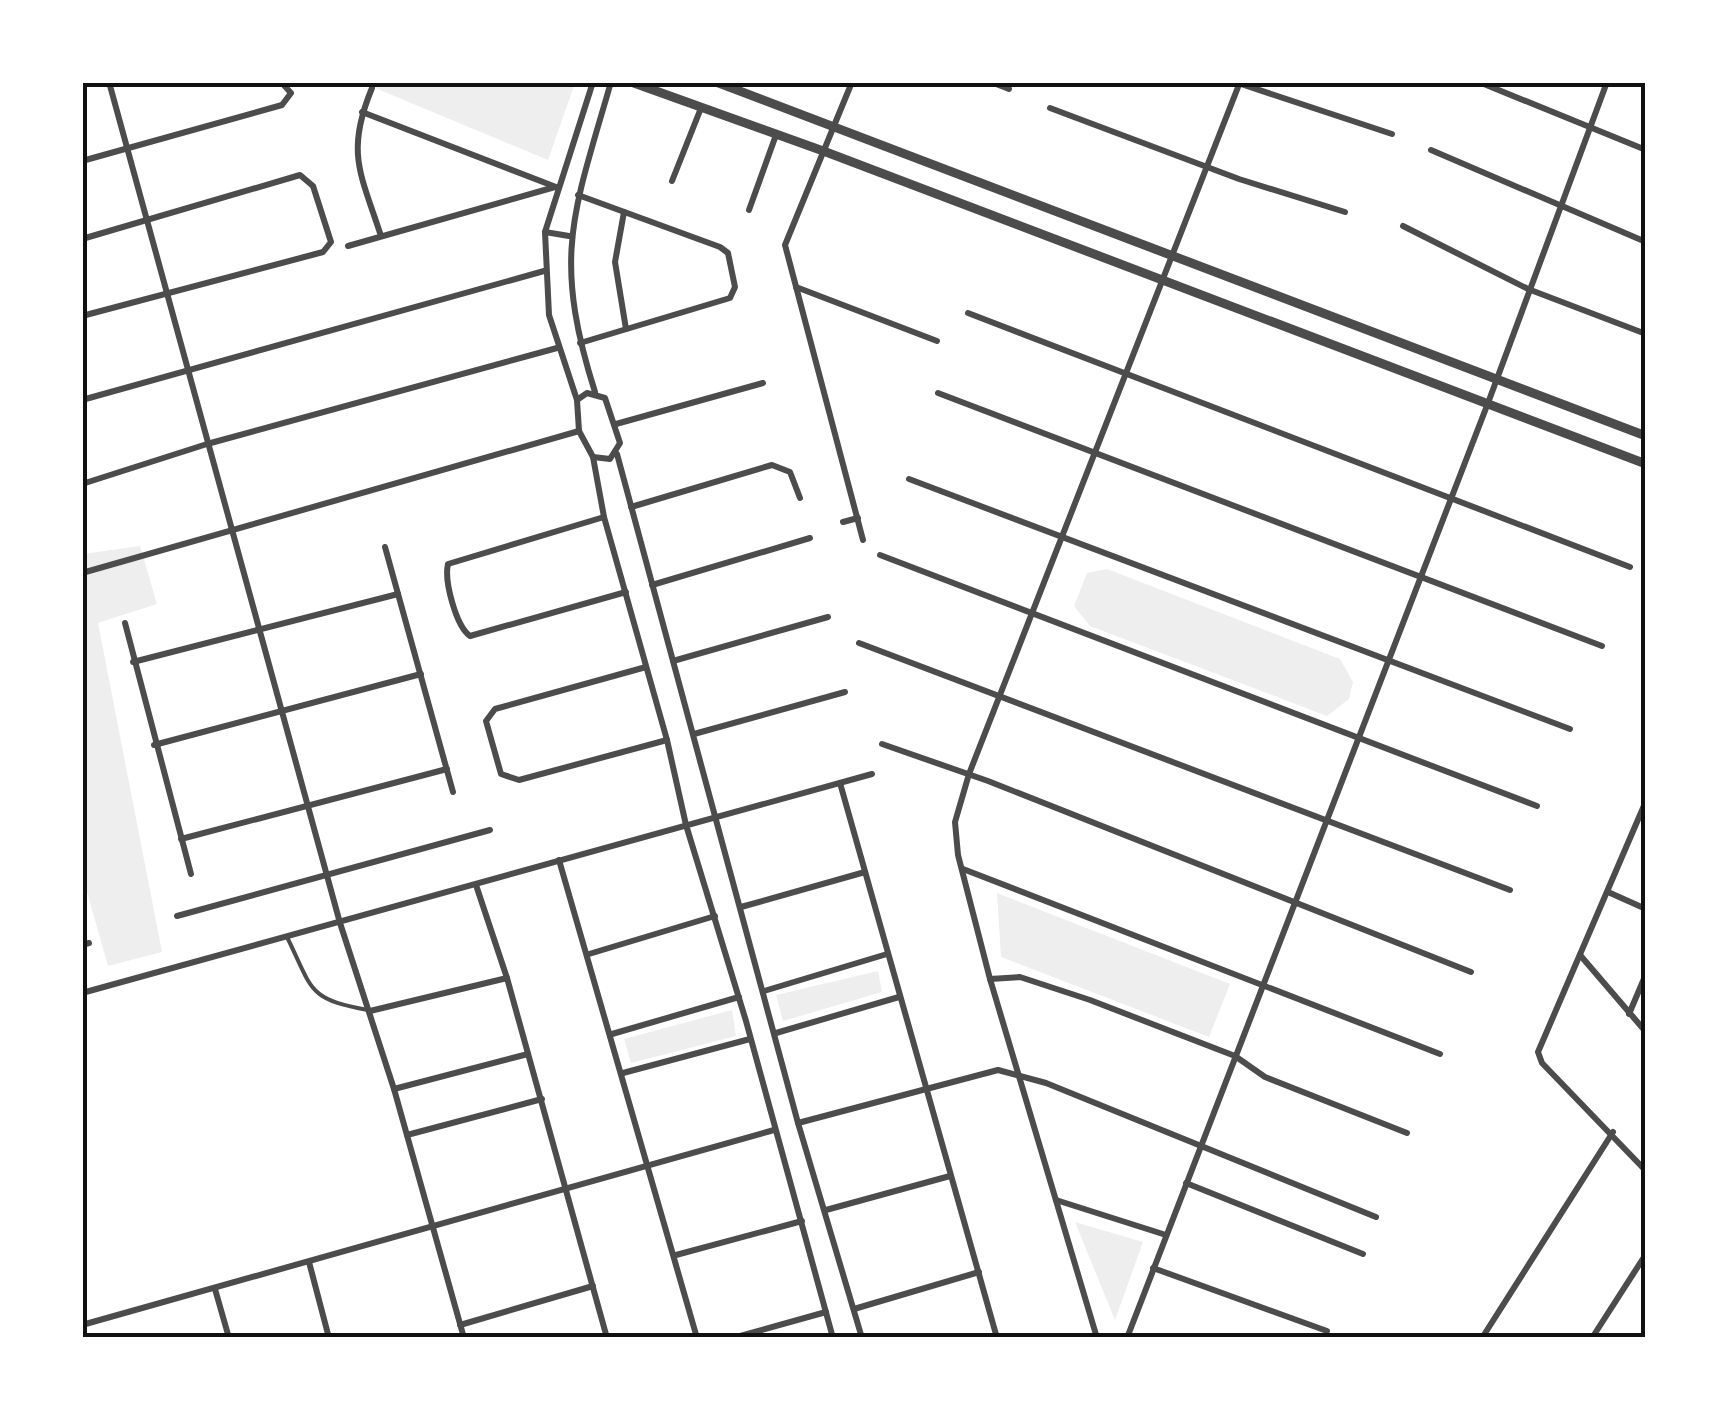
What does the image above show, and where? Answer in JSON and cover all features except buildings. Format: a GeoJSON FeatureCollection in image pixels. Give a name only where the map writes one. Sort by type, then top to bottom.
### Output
{"type":"FeatureCollection","features":[{"type":"Feature","properties":{"kind":"street"},"geometry":{"type":"LineString","coordinates":[[109,82],[207,444],[263,630],[340,923],[394,1090],[464,1338]]}},
{"type":"Feature","properties":{"kind":"street"},"geometry":{"type":"LineString","coordinates":[[82,161],[282,105],[292,92],[281,82]]}},
{"type":"Feature","properties":{"kind":"street"},"geometry":{"type":"LineString","coordinates":[[593,82],[556,187],[545,232],[544,271],[557,348],[577,400],[579,430],[593,457],[604,517],[667,740],[686,825],[739,997],[833,1338]]}},
{"type":"Feature","properties":{"kind":"street"},"geometry":{"type":"LineString","coordinates":[[610,82],[569,236],[570,292],[580,344],[596,392],[605,398],[616,424],[617,454],[631,507],[718,815],[798,1122],[862,1338]]}},
{"type":"Feature","properties":{"kind":"street"},"geometry":{"type":"LineString","coordinates":[[631,82],[826,152],[1646,464]]}},
{"type":"Feature","properties":{"kind":"street"},"geometry":{"type":"LineString","coordinates":[[716,82],[1646,436]]}},
{"type":"Feature","properties":{"kind":"street"},"geometry":{"type":"LineString","coordinates":[[852,82],[786,245],[864,540]]}},
{"type":"Feature","properties":{"kind":"street"},"geometry":{"type":"LineString","coordinates":[[991,82],[1009,89]]}},
{"type":"Feature","properties":{"kind":"street"},"geometry":{"type":"LineString","coordinates":[[1479,82],[1646,150]]}},
{"type":"Feature","properties":{"kind":"street"},"geometry":{"type":"LineString","coordinates":[[1127,1338],[1422,577],[1607,82]]}},
{"type":"Feature","properties":{"kind":"street"},"geometry":{"type":"LineString","coordinates":[[1097,1338],[990,979],[962,869],[955,822],[969,774],[1209,166],[1238,83],[1392,134]]}},
{"type":"Feature","properties":{"kind":"street"},"geometry":{"type":"LineString","coordinates":[[372,88],[362,112],[355,157],[381,236]]}},
{"type":"Feature","properties":{"kind":"street"},"geometry":{"type":"LineString","coordinates":[[672,181],[701,108]]}},
{"type":"Feature","properties":{"kind":"street"},"geometry":{"type":"LineString","coordinates":[[1050,108],[1345,212]]}},
{"type":"Feature","properties":{"kind":"street"},"geometry":{"type":"LineString","coordinates":[[362,112],[556,187]]}},
{"type":"Feature","properties":{"kind":"street"},"geometry":{"type":"LineString","coordinates":[[749,210],[776,135]]}},
{"type":"Feature","properties":{"kind":"street"},"geometry":{"type":"LineString","coordinates":[[1430,150],[1559,209],[1646,242]]}},
{"type":"Feature","properties":{"kind":"street"},"geometry":{"type":"LineString","coordinates":[[82,239],[300,175],[313,186],[330,247],[82,316]]}},
{"type":"Feature","properties":{"kind":"street"},"geometry":{"type":"LineString","coordinates":[[348,246],[556,187]]}},
{"type":"Feature","properties":{"kind":"street"},"geometry":{"type":"LineString","coordinates":[[578,195],[720,246],[728,253],[735,287],[730,298],[580,344]]}},
{"type":"Feature","properties":{"kind":"street"},"geometry":{"type":"LineString","coordinates":[[624,212],[616,262],[626,328]]}},
{"type":"Feature","properties":{"kind":"street"},"geometry":{"type":"LineString","coordinates":[[1403,226],[1528,290],[1646,334]]}},
{"type":"Feature","properties":{"kind":"street"},"geometry":{"type":"LineString","coordinates":[[545,232],[569,236]]}},
{"type":"Feature","properties":{"kind":"street"},"geometry":{"type":"LineString","coordinates":[[82,400],[190,373],[544,271]]}},
{"type":"Feature","properties":{"kind":"street"},"geometry":{"type":"LineString","coordinates":[[795,286],[937,341]]}},
{"type":"Feature","properties":{"kind":"street"},"geometry":{"type":"LineString","coordinates":[[968,313],[1630,567]]}},
{"type":"Feature","properties":{"kind":"street"},"geometry":{"type":"LineString","coordinates":[[82,484],[207,444],[557,348]]}},
{"type":"Feature","properties":{"kind":"street"},"geometry":{"type":"LineString","coordinates":[[616,424],[763,383]]}},
{"type":"Feature","properties":{"kind":"street"},"geometry":{"type":"LineString","coordinates":[[577,400],[596,392]]}},
{"type":"Feature","properties":{"kind":"street"},"geometry":{"type":"LineString","coordinates":[[938,393],[1602,646]]}},
{"type":"Feature","properties":{"kind":"street"},"geometry":{"type":"LineString","coordinates":[[82,573],[579,430]]}},
{"type":"Feature","properties":{"kind":"street"},"geometry":{"type":"LineString","coordinates":[[593,457],[601,461],[617,454]]}},
{"type":"Feature","properties":{"kind":"street"},"geometry":{"type":"LineString","coordinates":[[631,507],[772,465],[790,472],[800,498]]}},
{"type":"Feature","properties":{"kind":"street"},"geometry":{"type":"LineString","coordinates":[[909,479],[1570,729]]}},
{"type":"Feature","properties":{"kind":"street"},"geometry":{"type":"LineString","coordinates":[[604,517],[448,564],[446,574],[462,629],[470,636],[626,592]]}},
{"type":"Feature","properties":{"kind":"street"},"geometry":{"type":"LineString","coordinates":[[843,522],[858,518]]}},
{"type":"Feature","properties":{"kind":"street"},"geometry":{"type":"LineString","coordinates":[[652,585],[810,538]]}},
{"type":"Feature","properties":{"kind":"street"},"geometry":{"type":"LineString","coordinates":[[385,547],[453,792]]}},
{"type":"Feature","properties":{"kind":"street"},"geometry":{"type":"LineString","coordinates":[[880,555],[1536,806]]}},
{"type":"Feature","properties":{"kind":"street"},"geometry":{"type":"LineString","coordinates":[[133,662],[398,594]]}},
{"type":"Feature","properties":{"kind":"street"},"geometry":{"type":"LineString","coordinates":[[673,661],[828,617]]}},
{"type":"Feature","properties":{"kind":"street"},"geometry":{"type":"LineString","coordinates":[[125,623],[191,874]]}},
{"type":"Feature","properties":{"kind":"street"},"geometry":{"type":"LineString","coordinates":[[860,643],[1510,890]]}},
{"type":"Feature","properties":{"kind":"street"},"geometry":{"type":"LineString","coordinates":[[646,667],[494,709],[486,721],[501,774],[519,780],[667,740]]}},
{"type":"Feature","properties":{"kind":"street"},"geometry":{"type":"LineString","coordinates":[[154,745],[421,674]]}},
{"type":"Feature","properties":{"kind":"street"},"geometry":{"type":"LineString","coordinates":[[694,734],[844,692]]}},
{"type":"Feature","properties":{"kind":"street"},"geometry":{"type":"LineString","coordinates":[[882,744],[969,774],[1471,972]]}},
{"type":"Feature","properties":{"kind":"street"},"geometry":{"type":"LineString","coordinates":[[181,839],[448,769]]}},
{"type":"Feature","properties":{"kind":"street"},"geometry":{"type":"LineString","coordinates":[[82,994],[872,774]]}},
{"type":"Feature","properties":{"kind":"street"},"geometry":{"type":"LineString","coordinates":[[840,783],[997,1338]]}},
{"type":"Feature","properties":{"kind":"street"},"geometry":{"type":"LineString","coordinates":[[1645,803],[1538,1052],[1542,1063],[1646,1171]]}},
{"type":"Feature","properties":{"kind":"street"},"geometry":{"type":"LineString","coordinates":[[177,916],[490,830]]}},
{"type":"Feature","properties":{"kind":"street"},"geometry":{"type":"LineString","coordinates":[[559,860],[697,1338]]}},
{"type":"Feature","properties":{"kind":"street"},"geometry":{"type":"LineString","coordinates":[[962,869],[1440,1054]]}},
{"type":"Feature","properties":{"kind":"street"},"geometry":{"type":"LineString","coordinates":[[741,907],[865,872]]}},
{"type":"Feature","properties":{"kind":"street"},"geometry":{"type":"LineString","coordinates":[[476,885],[542,1098],[608,1338]]}},
{"type":"Feature","properties":{"kind":"street"},"geometry":{"type":"LineString","coordinates":[[1608,892],[1646,909]]}},
{"type":"Feature","properties":{"kind":"street"},"geometry":{"type":"LineString","coordinates":[[589,954],[715,916]]}},
{"type":"Feature","properties":{"kind":"street"},"geometry":{"type":"LineString","coordinates":[[764,991],[887,954]]}},
{"type":"Feature","properties":{"kind":"street"},"geometry":{"type":"LineString","coordinates":[[1580,954],[1646,1032]]}},
{"type":"Feature","properties":{"kind":"street"},"geometry":{"type":"LineString","coordinates":[[1629,1014],[1646,974]]}},
{"type":"Feature","properties":{"kind":"street"},"geometry":{"type":"LineString","coordinates":[[370,1011],[507,978]]}},
{"type":"Feature","properties":{"kind":"street"},"geometry":{"type":"LineString","coordinates":[[990,979],[1036,981],[1235,1056],[1265,1077],[1408,1133]]}},
{"type":"Feature","properties":{"kind":"street"},"geometry":{"type":"LineString","coordinates":[[776,1034],[899,996]]}},
{"type":"Feature","properties":{"kind":"street"},"geometry":{"type":"LineString","coordinates":[[612,1034],[739,997]]}},
{"type":"Feature","properties":{"kind":"street"},"geometry":{"type":"LineString","coordinates":[[623,1073],[750,1039]]}},
{"type":"Feature","properties":{"kind":"street"},"geometry":{"type":"LineString","coordinates":[[394,1090],[529,1054]]}},
{"type":"Feature","properties":{"kind":"street"},"geometry":{"type":"LineString","coordinates":[[798,1122],[998,1070],[1020,1074],[1376,1216]]}},
{"type":"Feature","properties":{"kind":"street"},"geometry":{"type":"LineString","coordinates":[[406,1135],[542,1098]]}},
{"type":"Feature","properties":{"kind":"street"},"geometry":{"type":"LineString","coordinates":[[82,1325],[774,1130]]}},
{"type":"Feature","properties":{"kind":"street"},"geometry":{"type":"LineString","coordinates":[[1482,1338],[1612,1132]]}},
{"type":"Feature","properties":{"kind":"street"},"geometry":{"type":"LineString","coordinates":[[826,1210],[950,1176]]}},
{"type":"Feature","properties":{"kind":"street"},"geometry":{"type":"LineString","coordinates":[[1186,1183],[1364,1254]]}},
{"type":"Feature","properties":{"kind":"street"},"geometry":{"type":"LineString","coordinates":[[1054,1200],[1166,1235]]}},
{"type":"Feature","properties":{"kind":"street"},"geometry":{"type":"LineString","coordinates":[[676,1256],[802,1221]]}},
{"type":"Feature","properties":{"kind":"street"},"geometry":{"type":"LineString","coordinates":[[1592,1338],[1646,1254]]}},
{"type":"Feature","properties":{"kind":"street"},"geometry":{"type":"LineString","coordinates":[[309,1262],[329,1338]]}},
{"type":"Feature","properties":{"kind":"street"},"geometry":{"type":"LineString","coordinates":[[1153,1268],[1327,1331]]}},
{"type":"Feature","properties":{"kind":"street"},"geometry":{"type":"LineString","coordinates":[[854,1309],[979,1272]]}},
{"type":"Feature","properties":{"kind":"street"},"geometry":{"type":"LineString","coordinates":[[460,1324],[593,1286]]}},
{"type":"Feature","properties":{"kind":"street"},"geometry":{"type":"LineString","coordinates":[[215,1289],[228,1338]]}},
{"type":"Feature","properties":{"kind":"street"},"geometry":{"type":"LineString","coordinates":[[733,1338],[826,1312]]}},
{"type":"Feature","properties":{"kind":"lane"},"geometry":{"type":"LineString","coordinates":[[287,937],[314,992],[326,1003],[370,1011]]}},
{"type":"Feature","properties":{"kind":"shaded area"},"geometry":{"type":"Polygon","coordinates":[[[363,83],[575,83],[548,160],[363,83]]]}},
{"type":"Feature","properties":{"kind":"shaded area"},"geometry":{"type":"Polygon","coordinates":[[[140,546],[157,604],[98,623],[162,952],[108,966],[83,878],[83,554],[140,546]]]}},
{"type":"Feature","properties":{"kind":"shaded area"},"geometry":{"type":"Polygon","coordinates":[[[1107,569],[1340,659],[1353,682],[1349,699],[1327,716],[1090,626],[1074,606],[1087,573],[1107,569]]]}},
{"type":"Feature","properties":{"kind":"shaded area"},"geometry":{"type":"Polygon","coordinates":[[[997,893],[1230,984],[1209,1037],[1001,957],[997,893]]]}},
{"type":"Feature","properties":{"kind":"shaded area"},"geometry":{"type":"Polygon","coordinates":[[[878,971],[882,992],[783,1021],[776,995],[878,971]]]}},
{"type":"Feature","properties":{"kind":"shaded area"},"geometry":{"type":"Polygon","coordinates":[[[732,1010],[736,1036],[631,1063],[624,1039],[732,1010]]]}},
{"type":"Feature","properties":{"kind":"shaded area"},"geometry":{"type":"Polygon","coordinates":[[[1075,1222],[1143,1242],[1115,1320],[1075,1222]]]}}]}
